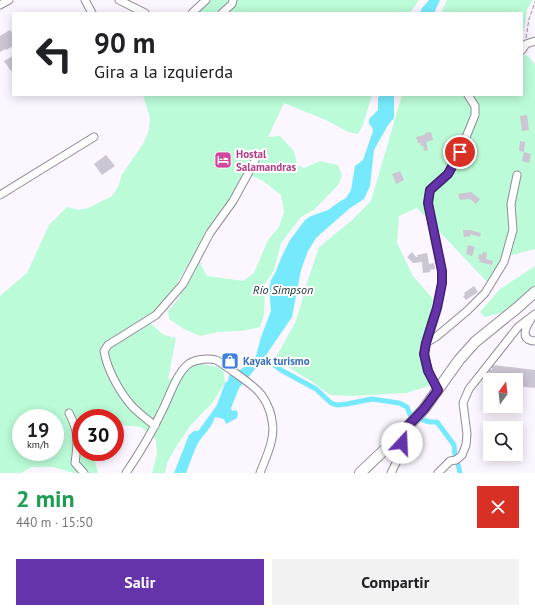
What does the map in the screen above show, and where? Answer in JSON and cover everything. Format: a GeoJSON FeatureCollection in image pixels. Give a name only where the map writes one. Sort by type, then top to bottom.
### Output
{"type":"FeatureCollection","features":[{"type":"Feature","properties":{"kind":"highway"},"geometry":{"type":"LineString","coordinates":[[360,473],[424,409],[475,342],[535,292]]}},
{"type":"Feature","properties":{"kind":"highway"},"geometry":{"type":"LineString","coordinates":[[517,308],[535,298]]}},
{"type":"Feature","properties":{"kind":"street"},"geometry":{"type":"LineString","coordinates":[[0,5],[8,0]]}},
{"type":"Feature","properties":{"kind":"street"},"geometry":{"type":"LineString","coordinates":[[85,0],[91,12]]}},
{"type":"Feature","properties":{"kind":"street"},"geometry":{"type":"LineString","coordinates":[[119,0],[143,12]]}},
{"type":"Feature","properties":{"kind":"street"},"geometry":{"type":"LineString","coordinates":[[193,12],[206,0]]}},
{"type":"Feature","properties":{"kind":"street"},"geometry":{"type":"LineString","coordinates":[[223,12],[232,4],[233,0]]}},
{"type":"Feature","properties":{"kind":"street"},"geometry":{"type":"LineString","coordinates":[[524,47],[535,41]]}},
{"type":"Feature","properties":{"kind":"street"},"geometry":{"type":"LineString","coordinates":[[438,390],[428,371],[424,354],[437,308],[442,283],[442,271],[428,203],[430,190],[448,174],[460,152],[475,115],[475,106],[469,96]]}},
{"type":"Feature","properties":{"kind":"street"},"geometry":{"type":"LineString","coordinates":[[0,195],[94,137]]}},
{"type":"Feature","properties":{"kind":"street"},"geometry":{"type":"LineString","coordinates":[[155,426],[131,405],[113,377],[104,351],[108,345],[156,315],[183,284],[210,233],[234,201],[255,161]]}},
{"type":"Feature","properties":{"kind":"street"},"geometry":{"type":"LineString","coordinates":[[426,343],[436,337],[467,311],[485,293],[504,262],[513,230],[512,204],[517,175]]}},
{"type":"Feature","properties":{"kind":"street"},"geometry":{"type":"LineString","coordinates":[[534,315],[525,330],[525,337],[534,343]]}},
{"type":"Feature","properties":{"kind":"street"},"geometry":{"type":"LineString","coordinates":[[438,473],[450,461],[456,460],[462,455],[466,445],[467,434],[463,403],[469,389],[518,327],[534,315]]}},
{"type":"Feature","properties":{"kind":"street"},"geometry":{"type":"LineString","coordinates":[[126,473],[155,426],[175,384],[184,369],[190,363],[197,360],[207,359],[216,360],[258,391],[269,409],[273,421],[273,432],[269,450],[260,473]]}},
{"type":"Feature","properties":{"kind":"street"},"geometry":{"type":"LineString","coordinates":[[69,413],[76,426],[78,442],[75,463],[84,473]]}},
{"type":"Feature","properties":{"kind":"street"},"geometry":{"type":"LineString","coordinates":[[391,473],[399,457],[404,430]]}},
{"type":"Feature","properties":{"kind":"path"},"geometry":{"type":"LineString","coordinates":[[524,47],[529,19],[535,2]]}},
{"type":"Feature","properties":{"kind":"green space"},"geometry":{"type":"Polygon","coordinates":[[[211,0],[419,0],[411,12],[197,12],[211,0]]]}},
{"type":"Feature","properties":{"kind":"green space"},"geometry":{"type":"Polygon","coordinates":[[[447,0],[532,0],[527,10],[523,35],[523,12],[441,12],[447,0]]]}},
{"type":"Feature","properties":{"kind":"green space"},"geometry":{"type":"Polygon","coordinates":[[[523,54],[530,58],[535,65],[535,249],[504,257],[490,285],[417,208],[399,216],[397,243],[413,276],[433,299],[423,361],[429,386],[406,393],[352,396],[330,395],[311,381],[275,359],[296,321],[319,247],[351,221],[371,201],[402,96],[523,96],[523,54]]]}},
{"type":"Feature","properties":{"kind":"green space"},"geometry":{"type":"Polygon","coordinates":[[[143,96],[372,96],[363,125],[358,134],[348,132],[326,120],[284,103],[268,137],[280,136],[294,151],[297,165],[304,168],[320,161],[338,165],[342,175],[339,184],[314,210],[301,217],[281,243],[274,270],[265,284],[264,315],[260,327],[242,331],[217,332],[200,336],[184,329],[169,319],[168,311],[178,299],[199,261],[207,276],[243,281],[254,273],[268,240],[279,227],[284,212],[281,195],[263,181],[250,175],[239,181],[233,196],[199,246],[174,288],[153,315],[151,324],[164,335],[176,338],[168,380],[196,363],[223,368],[225,383],[212,403],[190,426],[176,447],[167,463],[165,473],[152,473],[157,454],[156,440],[141,427],[124,425],[124,409],[72,409],[72,461],[95,461],[98,473],[74,473],[53,467],[32,467],[21,473],[0,473],[0,296],[27,273],[49,225],[67,207],[79,210],[88,208],[112,196],[119,185],[121,176],[143,144],[149,130],[150,118],[143,96]]]}},
{"type":"Feature","properties":{"kind":"green space"},"geometry":{"type":"Polygon","coordinates":[[[535,266],[535,286],[504,312],[485,317],[480,312],[500,289],[535,266]]]}},
{"type":"Feature","properties":{"kind":"water"},"geometry":{"type":"Polygon","coordinates":[[[429,0],[440,0],[434,12],[420,12],[429,0]]]}},
{"type":"Feature","properties":{"kind":"water","name":"Río Simpson"},"geometry":{"type":"Polygon","coordinates":[[[379,96],[394,96],[394,118],[388,125],[374,150],[370,186],[364,199],[350,208],[316,238],[308,251],[301,270],[292,317],[262,361],[239,388],[231,408],[232,411],[237,411],[237,418],[226,424],[224,419],[215,417],[210,427],[198,443],[186,473],[174,473],[189,435],[194,431],[199,430],[217,405],[225,383],[228,381],[229,375],[243,368],[256,356],[261,337],[271,311],[269,289],[271,280],[290,240],[305,220],[311,216],[328,210],[346,198],[351,190],[355,166],[363,160],[373,131],[369,124],[369,119],[378,110],[379,96]]]}},
{"type":"Feature","properties":{"kind":"building"},"geometry":{"type":"Polygon","coordinates":[[[10,30],[12,33],[12,47],[0,52],[0,36],[10,30]]]}},
{"type":"Feature","properties":{"kind":"building"},"geometry":{"type":"Polygon","coordinates":[[[12,57],[12,70],[11,71],[4,61],[12,57]]]}},
{"type":"Feature","properties":{"kind":"building"},"geometry":{"type":"Polygon","coordinates":[[[527,115],[529,130],[522,131],[520,116],[527,115]]]}},
{"type":"Feature","properties":{"kind":"building"},"geometry":{"type":"Polygon","coordinates":[[[431,132],[433,140],[426,142],[428,150],[424,151],[423,146],[418,143],[416,137],[431,132]]]}},
{"type":"Feature","properties":{"kind":"building"},"geometry":{"type":"Polygon","coordinates":[[[520,141],[525,142],[524,152],[519,151],[520,141]]]}},
{"type":"Feature","properties":{"kind":"building"},"geometry":{"type":"Polygon","coordinates":[[[524,152],[531,154],[529,163],[522,161],[524,152]]]}},
{"type":"Feature","properties":{"kind":"building"},"geometry":{"type":"Polygon","coordinates":[[[106,155],[115,166],[102,175],[94,164],[106,155]]]}},
{"type":"Feature","properties":{"kind":"building"},"geometry":{"type":"Polygon","coordinates":[[[400,171],[404,180],[396,184],[392,174],[400,171]]]}},
{"type":"Feature","properties":{"kind":"building"},"geometry":{"type":"Polygon","coordinates":[[[471,192],[480,199],[476,204],[470,199],[460,200],[458,194],[471,192]]]}},
{"type":"Feature","properties":{"kind":"building"},"geometry":{"type":"Polygon","coordinates":[[[463,230],[481,233],[480,237],[470,234],[471,236],[464,237],[463,230]]]}},
{"type":"Feature","properties":{"kind":"building"},"geometry":{"type":"Polygon","coordinates":[[[468,245],[475,247],[472,256],[466,254],[468,245]]]}},
{"type":"Feature","properties":{"kind":"building"},"geometry":{"type":"Polygon","coordinates":[[[412,252],[416,257],[418,257],[417,255],[427,253],[429,264],[434,263],[435,269],[430,270],[430,272],[423,273],[422,262],[413,263],[407,257],[412,252]]]}},
{"type":"Feature","properties":{"kind":"building"},"geometry":{"type":"Polygon","coordinates":[[[483,252],[487,253],[486,259],[493,261],[492,265],[479,262],[479,254],[482,255],[483,252]]]}},
{"type":"Feature","properties":{"kind":"building"},"geometry":{"type":"Polygon","coordinates":[[[474,286],[478,292],[466,300],[463,296],[465,295],[464,293],[474,286]]]}},
{"type":"Feature","properties":{"kind":"building"},"geometry":{"type":"Polygon","coordinates":[[[492,365],[535,370],[535,388],[523,387],[523,373],[489,373],[489,370],[492,370],[492,365]]]}},
{"type":"Feature","properties":{"kind":"waterway"},"geometry":{"type":"LineString","coordinates":[[260,354],[281,370],[316,389],[331,403],[337,405],[372,399],[399,403],[407,407],[411,417]]}},
{"type":"Feature","properties":{"kind":"waterway"},"geometry":{"type":"LineString","coordinates":[[420,419],[430,422],[437,422],[454,445],[455,455]]}},
{"type":"Feature","properties":{"kind":"waterway"},"geometry":{"type":"LineString","coordinates":[[458,464],[460,473]]}},
{"type":"Feature","properties":{"kind":"place","name":"Hostal Salamandras"},"geometry":{"type":"Point","coordinates":[223,160]}},
{"type":"Feature","properties":{"kind":"place","name":"Kayak turismo"},"geometry":{"type":"Point","coordinates":[230,361]}},
{"type":"Feature","properties":{"kind":"route"},"geometry":{"type":"LineString","coordinates":[[402,443],[404,430],[424,409],[438,390],[428,371],[424,354],[437,308],[442,283],[442,271],[428,203],[430,190],[448,174],[460,152]]}}]}
